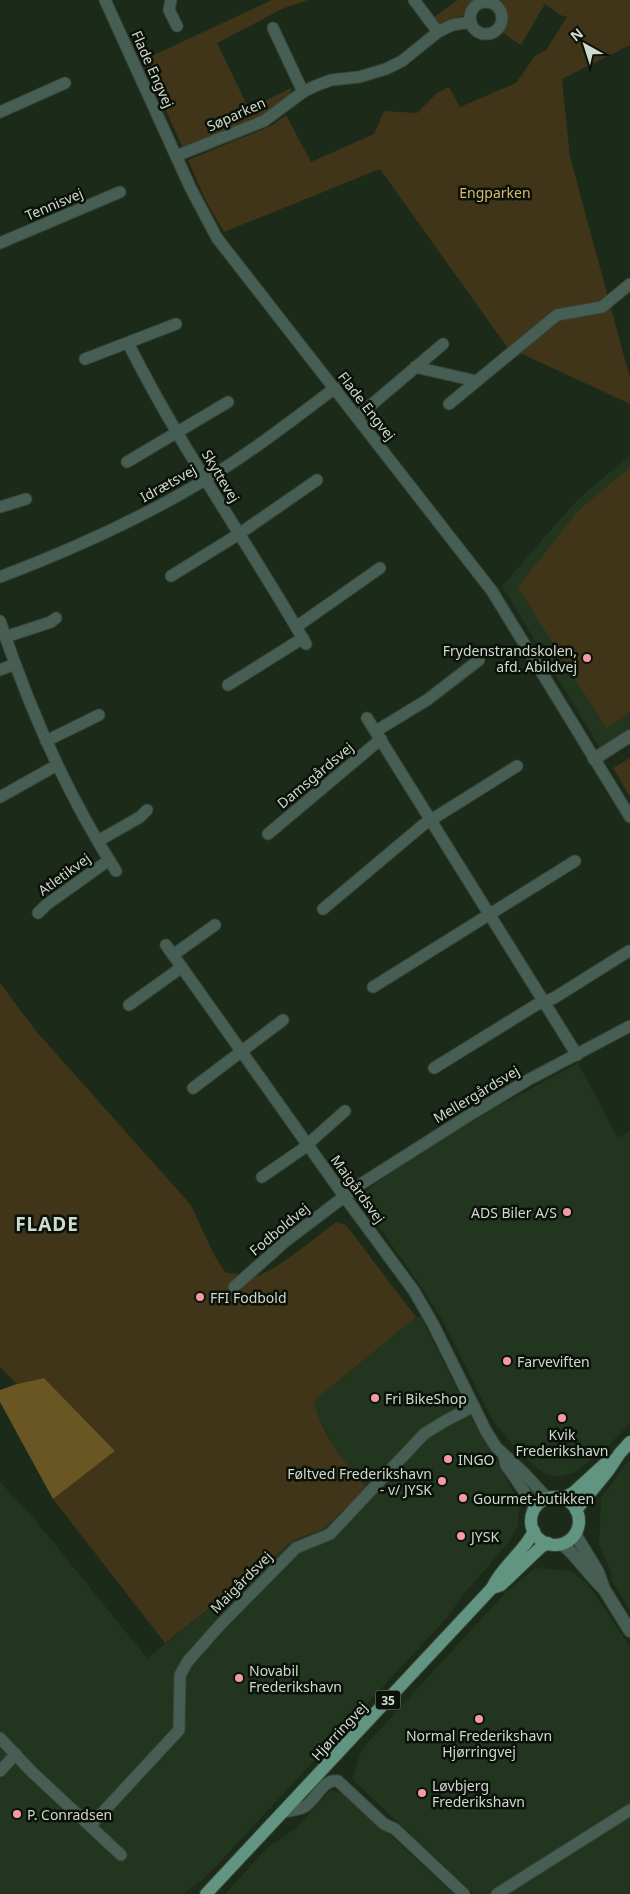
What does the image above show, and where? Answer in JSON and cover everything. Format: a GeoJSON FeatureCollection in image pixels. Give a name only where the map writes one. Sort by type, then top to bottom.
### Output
{"type":"FeatureCollection","features":[{"type":"Feature","properties":{"kind":"main road"},"geometry":{"type":"LineString","coordinates":[[562,1498],[573,1504],[576,1510],[579,1522],[575,1534],[562,1544],[542,1541],[534,1531],[531,1523],[535,1507],[547,1498],[562,1498],[573,1493],[602,1465],[630,1442]]}},
{"type":"Feature","properties":{"kind":"main road"},"geometry":{"type":"LineString","coordinates":[[576,1510],[608,1471],[620,1452]]}},
{"type":"Feature","properties":{"kind":"main road","name":"Hjørringvej"},"geometry":{"type":"LineString","coordinates":[[206,1894],[492,1588],[496,1579],[529,1541],[534,1531]]}},
{"type":"Feature","properties":{"kind":"main road","name":"Hjørringvej"},"geometry":{"type":"LineString","coordinates":[[492,1588],[501,1585],[541,1547],[548,1543]]}},
{"type":"Feature","properties":{"kind":"street","name":"Flade Engvej"},"geometry":{"type":"LineString","coordinates":[[105,0],[207,222],[217,238],[492,591],[630,817]]}},
{"type":"Feature","properties":{"kind":"street"},"geometry":{"type":"LineString","coordinates":[[171,0],[169,10],[176,26]]}},
{"type":"Feature","properties":{"kind":"street"},"geometry":{"type":"LineString","coordinates":[[414,0],[438,32]]}},
{"type":"Feature","properties":{"kind":"street","name":"Søparken"},"geometry":{"type":"LineString","coordinates":[[176,156],[264,121],[303,92],[331,80],[359,77],[386,69],[402,61],[438,32],[452,26],[470,22]]}},
{"type":"Feature","properties":{"kind":"street"},"geometry":{"type":"LineString","coordinates":[[274,28],[303,92]]}},
{"type":"Feature","properties":{"kind":"street"},"geometry":{"type":"LineString","coordinates":[[0,112],[65,83]]}},
{"type":"Feature","properties":{"kind":"street","name":"Tennisvej"},"geometry":{"type":"LineString","coordinates":[[0,243],[120,192]]}},
{"type":"Feature","properties":{"kind":"street"},"geometry":{"type":"LineString","coordinates":[[449,404],[557,315],[602,307],[630,284]]}},
{"type":"Feature","properties":{"kind":"street"},"geometry":{"type":"LineString","coordinates":[[85,359],[176,324]]}},
{"type":"Feature","properties":{"kind":"street","name":"Skyttevej"},"geometry":{"type":"LineString","coordinates":[[128,343],[149,385],[177,433],[305,641],[228,685]]}},
{"type":"Feature","properties":{"kind":"street"},"geometry":{"type":"LineString","coordinates":[[357,417],[443,344]]}},
{"type":"Feature","properties":{"kind":"street"},"geometry":{"type":"LineString","coordinates":[[415,367],[476,381]]}},
{"type":"Feature","properties":{"kind":"street","name":"Idrætsvej"},"geometry":{"type":"LineString","coordinates":[[0,577],[43,561],[103,534],[206,479],[267,439],[335,388]]}},
{"type":"Feature","properties":{"kind":"street"},"geometry":{"type":"LineString","coordinates":[[127,462],[228,402]]}},
{"type":"Feature","properties":{"kind":"street"},"geometry":{"type":"LineString","coordinates":[[171,576],[239,534],[318,480]]}},
{"type":"Feature","properties":{"kind":"street"},"geometry":{"type":"LineString","coordinates":[[0,507],[26,499]]}},
{"type":"Feature","properties":{"kind":"street"},"geometry":{"type":"LineString","coordinates":[[296,627],[380,568]]}},
{"type":"Feature","properties":{"kind":"street"},"geometry":{"type":"LineString","coordinates":[[5,637],[51,622],[56,618]]}},
{"type":"Feature","properties":{"kind":"street","name":"Atletikvej"},"geometry":{"type":"LineString","coordinates":[[0,621],[15,664],[57,765],[116,871]]}},
{"type":"Feature","properties":{"kind":"street","name":"Damsgårdsvej"},"geometry":{"type":"LineString","coordinates":[[268,834],[378,735],[479,660]]}},
{"type":"Feature","properties":{"kind":"street"},"geometry":{"type":"LineString","coordinates":[[0,670],[15,664]]}},
{"type":"Feature","properties":{"kind":"street"},"geometry":{"type":"LineString","coordinates":[[46,741],[99,715]]}},
{"type":"Feature","properties":{"kind":"street"},"geometry":{"type":"LineString","coordinates":[[367,718],[577,1055]]}},
{"type":"Feature","properties":{"kind":"street"},"geometry":{"type":"LineString","coordinates":[[594,759],[630,736]]}},
{"type":"Feature","properties":{"kind":"street"},"geometry":{"type":"LineString","coordinates":[[0,797],[57,765]]}},
{"type":"Feature","properties":{"kind":"street"},"geometry":{"type":"LineString","coordinates":[[323,909],[431,819],[517,766]]}},
{"type":"Feature","properties":{"kind":"street","name":"Atletikvej"},"geometry":{"type":"LineString","coordinates":[[98,841],[140,817],[147,810]]}},
{"type":"Feature","properties":{"kind":"street","name":"Atletikvej"},"geometry":{"type":"LineString","coordinates":[[38,913],[109,860]]}},
{"type":"Feature","properties":{"kind":"street"},"geometry":{"type":"LineString","coordinates":[[373,987],[575,861]]}},
{"type":"Feature","properties":{"kind":"street"},"geometry":{"type":"LineString","coordinates":[[173,955],[215,925]]}},
{"type":"Feature","properties":{"kind":"street","name":"Maigårdsvej"},"geometry":{"type":"LineString","coordinates":[[166,945],[344,1196],[414,1291],[433,1324],[496,1448],[524,1472],[547,1498]]}},
{"type":"Feature","properties":{"kind":"street"},"geometry":{"type":"LineString","coordinates":[[434,1068],[536,1004],[554,998],[629,951]]}},
{"type":"Feature","properties":{"kind":"street"},"geometry":{"type":"LineString","coordinates":[[129,1005],[182,966]]}},
{"type":"Feature","properties":{"kind":"street"},"geometry":{"type":"LineString","coordinates":[[193,1088],[283,1020]]}},
{"type":"Feature","properties":{"kind":"street","name":"Mellergårdsvej"},"geometry":{"type":"LineString","coordinates":[[344,1196],[528,1080],[630,1026]]}},
{"type":"Feature","properties":{"kind":"street"},"geometry":{"type":"LineString","coordinates":[[262,1177],[301,1150],[344,1111]]}},
{"type":"Feature","properties":{"kind":"street","name":"Fodboldvej"},"geometry":{"type":"LineString","coordinates":[[234,1287],[287,1240],[344,1196]]}},
{"type":"Feature","properties":{"kind":"street","name":"Maigårdsvej"},"geometry":{"type":"LineString","coordinates":[[91,1825],[180,1730],[180,1675],[188,1661],[220,1625],[296,1548],[330,1534],[424,1434],[474,1406]]}},
{"type":"Feature","properties":{"kind":"street","name":"Maigårdsvej"},"geometry":{"type":"LineString","coordinates":[[504,1456],[506,1465],[535,1507]]}},
{"type":"Feature","properties":{"kind":"street"},"geometry":{"type":"LineString","coordinates":[[575,1534],[598,1572],[604,1589]]}},
{"type":"Feature","properties":{"kind":"street"},"geometry":{"type":"LineString","coordinates":[[562,1544],[604,1589],[630,1631]]}},
{"type":"Feature","properties":{"kind":"street"},"geometry":{"type":"LineString","coordinates":[[0,1738],[31,1771],[121,1855]]}},
{"type":"Feature","properties":{"kind":"street"},"geometry":{"type":"LineString","coordinates":[[0,1772],[16,1754]]}},
{"type":"Feature","properties":{"kind":"street"},"geometry":{"type":"LineString","coordinates":[[284,1812],[305,1807],[327,1783],[334,1780],[338,1781],[384,1824],[395,1829],[464,1894]]}},
{"type":"Feature","properties":{"kind":"street"},"geometry":{"type":"LineString","coordinates":[[497,1894],[630,1810]]}},
{"type":"Feature","properties":{"kind":"shaded area","name":"Frydenstrandskolen, afd. Abildvej"},"geometry":{"type":"Polygon","coordinates":[[[630,455],[630,729],[600,748],[502,586],[577,500],[630,455]]]}},
{"type":"Feature","properties":{"kind":"shaded area"},"geometry":{"type":"Polygon","coordinates":[[[578,1063],[618,1138],[630,1130],[630,1423],[606,1448],[574,1473],[558,1477],[547,1475],[538,1469],[515,1448],[493,1421],[441,1318],[364,1205],[366,1191],[387,1175],[468,1123],[578,1063]]]}},
{"type":"Feature","properties":{"kind":"shaded area"},"geometry":{"type":"Polygon","coordinates":[[[416,1317],[421,1317],[474,1423],[494,1455],[514,1494],[519,1508],[518,1526],[510,1541],[464,1594],[446,1619],[205,1878],[183,1894],[0,1894],[0,1482],[32,1516],[147,1658],[268,1563],[293,1540],[322,1530],[365,1488],[335,1448],[317,1415],[314,1401],[416,1317]]]}},
{"type":"Feature","properties":{"kind":"shaded area"},"geometry":{"type":"Polygon","coordinates":[[[44,1378],[115,1451],[53,1499],[0,1402],[0,1390],[44,1378]]]}},
{"type":"Feature","properties":{"kind":"shaded area"},"geometry":{"type":"Polygon","coordinates":[[[630,1461],[630,1610],[612,1581],[611,1572],[599,1545],[601,1498],[630,1461]]]}},
{"type":"Feature","properties":{"kind":"shaded area"},"geometry":{"type":"Polygon","coordinates":[[[535,1568],[571,1571],[587,1583],[630,1646],[630,1894],[474,1894],[352,1779],[362,1749],[505,1593],[535,1568]]]}},
{"type":"Feature","properties":{"kind":"shaded area"},"geometry":{"type":"Polygon","coordinates":[[[331,1790],[347,1795],[454,1894],[225,1894],[267,1848],[295,1829],[331,1790]]]}},
{"type":"Feature","properties":{"kind":"green space"},"geometry":{"type":"Polygon","coordinates":[[[272,0],[308,0],[284,8],[217,43],[249,109],[291,88],[291,93],[274,110],[183,148],[143,60],[272,0]]]}},
{"type":"Feature","properties":{"kind":"green space"},"geometry":{"type":"Polygon","coordinates":[[[458,0],[474,0],[464,15],[441,25],[433,22],[431,19],[458,0]]]}},
{"type":"Feature","properties":{"kind":"green space","name":"Engparken"},"geometry":{"type":"Polygon","coordinates":[[[498,0],[630,0],[630,45],[562,79],[570,157],[630,378],[630,404],[507,347],[380,169],[224,232],[206,201],[188,160],[273,125],[286,115],[311,162],[374,134],[384,111],[417,113],[437,93],[449,87],[460,107],[516,83],[535,56],[546,50],[567,17],[560,15],[545,4],[521,45],[503,32],[506,23],[506,11],[498,0]]]}},
{"type":"Feature","properties":{"kind":"green space","name":"Frydenstrandskolen, afd. Abildvej"},"geometry":{"type":"Polygon","coordinates":[[[630,467],[630,711],[606,728],[518,587],[578,511],[630,467]]]}},
{"type":"Feature","properties":{"kind":"green space"},"geometry":{"type":"Polygon","coordinates":[[[630,758],[630,797],[613,768],[630,758]]]}},
{"type":"Feature","properties":{"kind":"green space","name":"FFI Fodbold"},"geometry":{"type":"Polygon","coordinates":[[[0,983],[36,1031],[191,1205],[214,1255],[226,1273],[256,1276],[265,1273],[286,1260],[336,1222],[346,1225],[416,1317],[314,1401],[317,1413],[328,1436],[342,1458],[366,1488],[322,1530],[293,1540],[268,1563],[165,1643],[53,1499],[115,1451],[44,1378],[17,1384],[0,1367],[0,983]]]}},
{"type":"Feature","properties":{"kind":"place","name":"Frydenstrandskolen, afd. Abildvej"},"geometry":{"type":"Point","coordinates":[587,658]}},
{"type":"Feature","properties":{"kind":"place","name":"ADS Biler A/S"},"geometry":{"type":"Point","coordinates":[567,1212]}},
{"type":"Feature","properties":{"kind":"place","name":"FFI Fodbold"},"geometry":{"type":"Point","coordinates":[200,1297]}},
{"type":"Feature","properties":{"kind":"place","name":"Farveviften"},"geometry":{"type":"Point","coordinates":[507,1361]}},
{"type":"Feature","properties":{"kind":"place","name":"Fri BikeShop"},"geometry":{"type":"Point","coordinates":[375,1398]}},
{"type":"Feature","properties":{"kind":"place","name":"Kvik Frederikshavn"},"geometry":{"type":"Point","coordinates":[562,1418]}},
{"type":"Feature","properties":{"kind":"place","name":"INGO"},"geometry":{"type":"Point","coordinates":[448,1459]}},
{"type":"Feature","properties":{"kind":"place","name":"Føltved Frederikshavn - v/ JYSK"},"geometry":{"type":"Point","coordinates":[442,1481]}},
{"type":"Feature","properties":{"kind":"place","name":"Gourmet-butikken"},"geometry":{"type":"Point","coordinates":[463,1498]}},
{"type":"Feature","properties":{"kind":"place","name":"JYSK"},"geometry":{"type":"Point","coordinates":[461,1536]}},
{"type":"Feature","properties":{"kind":"place","name":"Novabil Frederikshavn"},"geometry":{"type":"Point","coordinates":[239,1678]}},
{"type":"Feature","properties":{"kind":"place","name":"Normal Frederikshavn Hjørringvej"},"geometry":{"type":"Point","coordinates":[479,1719]}},
{"type":"Feature","properties":{"kind":"place","name":"Løvbjerg Frederikshavn"},"geometry":{"type":"Point","coordinates":[422,1793]}},
{"type":"Feature","properties":{"kind":"place","name":"P. Conradsen"},"geometry":{"type":"Point","coordinates":[17,1814]}},
{"type":"Feature","properties":{"kind":"district","name":"FLADE"},"geometry":{"type":"Point","coordinates":[47,1224]}}]}
